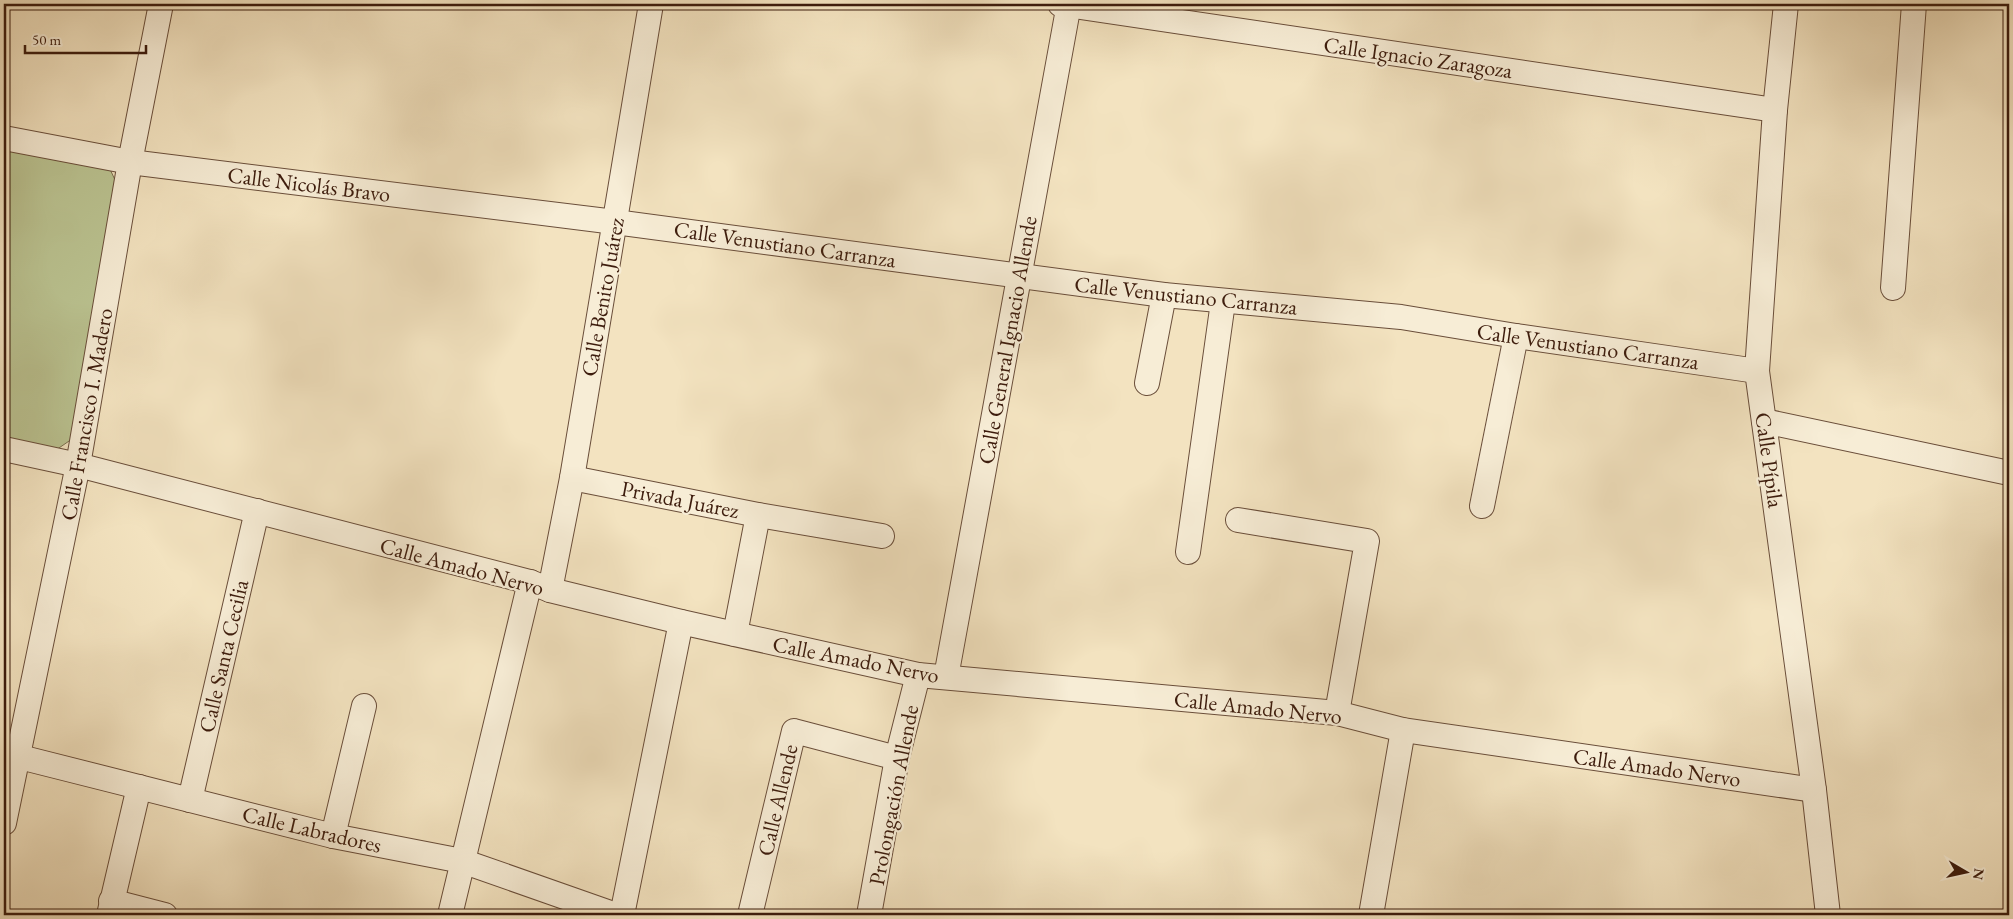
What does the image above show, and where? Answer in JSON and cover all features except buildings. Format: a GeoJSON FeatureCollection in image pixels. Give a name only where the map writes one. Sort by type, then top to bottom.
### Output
{"type":"FeatureCollection","features":[{"type":"Feature","properties":{"kind":"street","name":"Calle Francisco I. Madero"},"geometry":{"type":"LineString","coordinates":[[4,823],[11,755],[78,465],[130,162],[161,4]]}},
{"type":"Feature","properties":{"kind":"street","name":"Calle Benito Juárez"},"geometry":{"type":"LineString","coordinates":[[450,915],[462,861],[572,478],[651,4]]}},
{"type":"Feature","properties":{"kind":"street","name":"Calle Ignacio Zaragoza"},"geometry":{"type":"LineString","coordinates":[[1066,4],[1775,110]]}},
{"type":"Feature","properties":{"kind":"street","name":"Calle General Ignacio Allende"},"geometry":{"type":"LineString","coordinates":[[946,677],[1066,4]]}},
{"type":"Feature","properties":{"kind":"street","name":"Calle Pípila"},"geometry":{"type":"LineString","coordinates":[[1786,4],[1775,110],[1757,371],[1814,790],[1828,915]]}},
{"type":"Feature","properties":{"kind":"street"},"geometry":{"type":"LineString","coordinates":[[1893,288],[1914,4]]}},
{"type":"Feature","properties":{"kind":"street","name":"Calle Nicolás Bravo"},"geometry":{"type":"LineString","coordinates":[[4,138],[130,162],[615,222]]}},
{"type":"Feature","properties":{"kind":"street","name":"Calle Venustiano Carranza"},"geometry":{"type":"LineString","coordinates":[[615,222],[1164,295],[1400,317],[1757,371]]}},
{"type":"Feature","properties":{"kind":"street"},"geometry":{"type":"LineString","coordinates":[[1147,383],[1164,295]]}},
{"type":"Feature","properties":{"kind":"street"},"geometry":{"type":"LineString","coordinates":[[1188,552],[1223,302]]}},
{"type":"Feature","properties":{"kind":"street"},"geometry":{"type":"LineString","coordinates":[[1482,506],[1516,336]]}},
{"type":"Feature","properties":{"kind":"street"},"geometry":{"type":"LineString","coordinates":[[1764,421],[2009,473]]}},
{"type":"Feature","properties":{"kind":"street","name":"Calle Amado Nervo"},"geometry":{"type":"LineString","coordinates":[[4,449],[78,465],[681,622],[918,675],[1337,712],[1403,730],[1814,790]]}},
{"type":"Feature","properties":{"kind":"street","name":"Privada Juárez"},"geometry":{"type":"LineString","coordinates":[[572,478],[758,514],[735,634]]}},
{"type":"Feature","properties":{"kind":"street","name":"Calle Santa Cecilia"},"geometry":{"type":"LineString","coordinates":[[190,800],[257,511]]}},
{"type":"Feature","properties":{"kind":"street"},"geometry":{"type":"LineString","coordinates":[[758,514],[882,536]]}},
{"type":"Feature","properties":{"kind":"street"},"geometry":{"type":"LineString","coordinates":[[1238,520],[1367,541],[1337,712]]}},
{"type":"Feature","properties":{"kind":"street"},"geometry":{"type":"LineString","coordinates":[[622,915],[681,622]]}},
{"type":"Feature","properties":{"kind":"street","name":"Prolongación Allende"},"geometry":{"type":"LineString","coordinates":[[870,915],[897,758],[918,675]]}},
{"type":"Feature","properties":{"kind":"street"},"geometry":{"type":"LineString","coordinates":[[333,836],[364,706]]}},
{"type":"Feature","properties":{"kind":"street"},"geometry":{"type":"LineString","coordinates":[[1371,915],[1403,730]]}},
{"type":"Feature","properties":{"kind":"street","name":"Calle Allende"},"geometry":{"type":"LineString","coordinates":[[750,915],[794,731],[897,758]]}},
{"type":"Feature","properties":{"kind":"street","name":"Calle Labradores"},"geometry":{"type":"LineString","coordinates":[[11,755],[333,836],[462,861],[616,915]]}},
{"type":"Feature","properties":{"kind":"street"},"geometry":{"type":"LineString","coordinates":[[139,787],[110,908],[165,915]]}},
{"type":"Feature","properties":{"kind":"green space"},"geometry":{"type":"Polygon","coordinates":[[[4,147],[108,165],[116,182],[72,439],[56,450],[4,438],[4,147]]]}}]}
